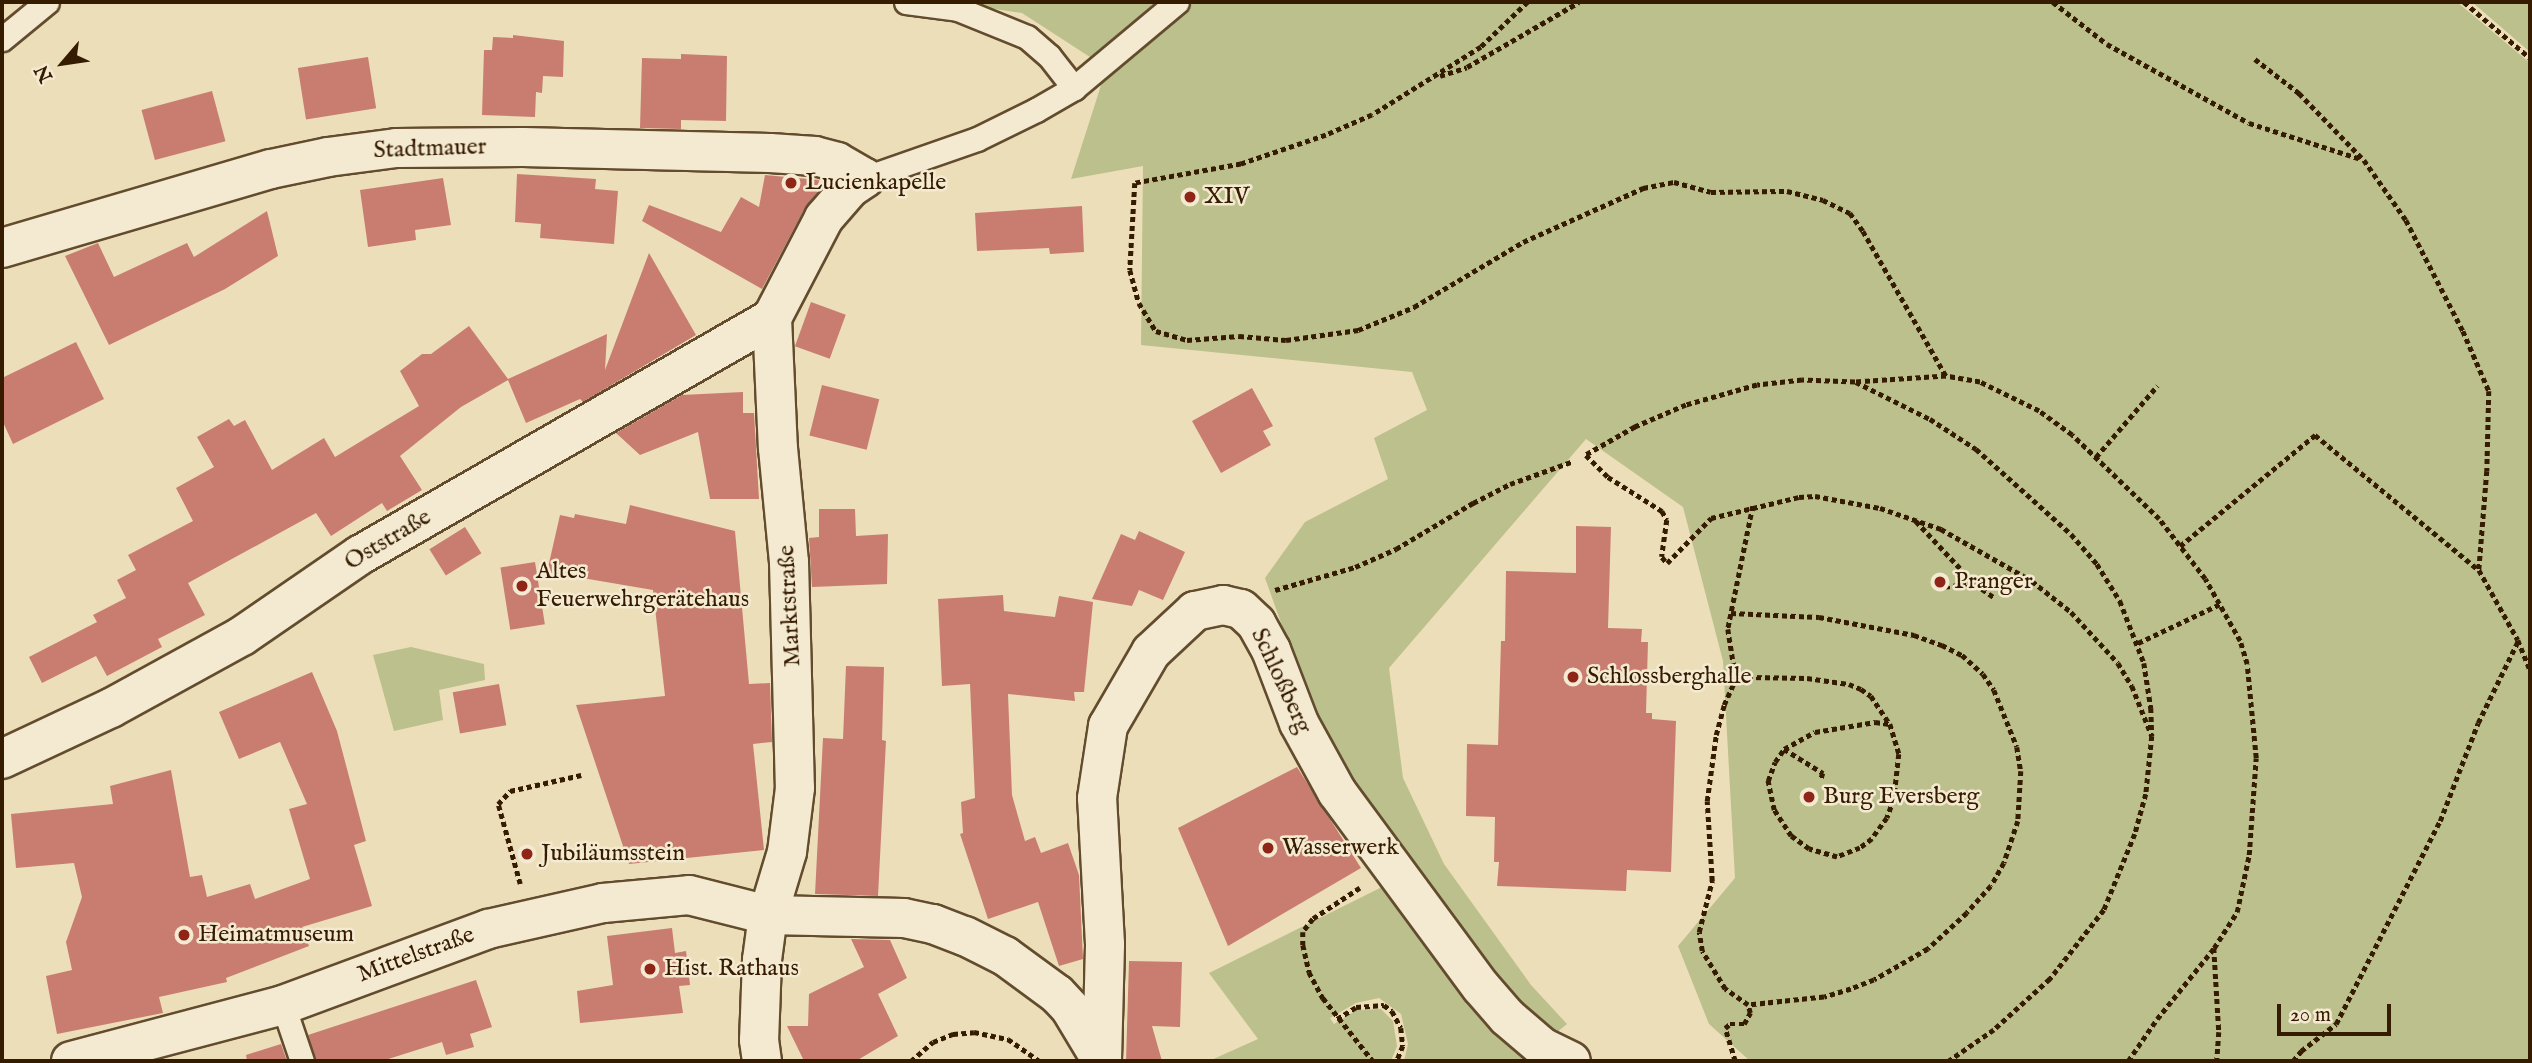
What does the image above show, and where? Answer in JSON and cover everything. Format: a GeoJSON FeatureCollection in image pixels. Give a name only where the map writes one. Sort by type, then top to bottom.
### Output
{"type":"FeatureCollection","features":[{"type":"Feature","properties":{"kind":"street","name":"Stadtmauer"},"geometry":{"type":"LineString","coordinates":[[2,248],[271,169],[328,156],[396,148],[523,147],[781,154],[837,162],[865,178]]}},
{"type":"Feature","properties":{"kind":"street"},"geometry":{"type":"LineString","coordinates":[[772,318],[824,218],[850,188],[865,178]]}},
{"type":"Feature","properties":{"kind":"street","name":"Oststraße"},"geometry":{"type":"LineString","coordinates":[[2,759],[111,708],[242,636],[360,555],[772,318]]}},
{"type":"Feature","properties":{"kind":"street","name":"Marktstraße"},"geometry":{"type":"LineString","coordinates":[[762,1061],[759,1004],[768,915],[787,852],[795,788],[789,562],[778,448],[772,318]]}},
{"type":"Feature","properties":{"kind":"street","name":"Schloßberg"},"geometry":{"type":"LineString","coordinates":[[1102,1061],[1105,944],[1097,797],[1108,726],[1143,663],[1177,625],[1195,611],[1223,605],[1241,609],[1263,634],[1299,723],[1336,792],[1391,868],[1507,1017],[1542,1047],[1572,1061]]}},
{"type":"Feature","properties":{"kind":"street","name":"Mittelstraße"},"geometry":{"type":"LineString","coordinates":[[72,1061],[283,1004],[488,929],[627,899],[689,895],[768,915],[904,918],[933,924],[965,936],[1005,956],[1057,994],[1070,1008],[1102,1061]]}},
{"type":"Feature","properties":{"kind":"lane"},"geometry":{"type":"LineString","coordinates":[[2,39],[47,2]]}},
{"type":"Feature","properties":{"kind":"lane"},"geometry":{"type":"LineString","coordinates":[[906,2],[958,9],[1027,37],[1049,56],[1074,89]]}},
{"type":"Feature","properties":{"kind":"lane"},"geometry":{"type":"LineString","coordinates":[[865,178],[977,139],[1074,89],[1177,2]]}},
{"type":"Feature","properties":{"kind":"lane"},"geometry":{"type":"LineString","coordinates":[[283,1004],[302,1061]]}},
{"type":"Feature","properties":{"kind":"path"},"geometry":{"type":"LineString","coordinates":[[1528,2],[1481,47],[1372,115],[1273,154],[1214,170],[1135,183],[1130,270],[1139,303],[1156,331],[1187,340],[1239,336],[1286,340],[1358,330],[1414,307],[1523,242],[1643,188],[1674,182],[1711,192],[1787,191],[1823,200],[1850,213],[1863,230],[1946,376]]}},
{"type":"Feature","properties":{"kind":"path"},"geometry":{"type":"LineString","coordinates":[[1433,79],[1467,67],[1579,2]]}},
{"type":"Feature","properties":{"kind":"path"},"geometry":{"type":"LineString","coordinates":[[2053,2],[2106,44],[2249,123],[2364,160]]}},
{"type":"Feature","properties":{"kind":"path"},"geometry":{"type":"LineString","coordinates":[[2464,2],[2530,58]]}},
{"type":"Feature","properties":{"kind":"path"},"geometry":{"type":"LineString","coordinates":[[2255,59],[2299,93],[2364,160],[2406,220],[2463,331],[2489,391],[2487,471],[2479,570]]}},
{"type":"Feature","properties":{"kind":"path"},"geometry":{"type":"LineString","coordinates":[[2128,1061],[2157,1019],[2214,948],[2237,912],[2249,855],[2256,758],[2247,664],[2241,641],[2220,604],[2159,519],[2096,457],[2039,411],[1980,382],[1946,376],[1855,382],[1780,382],[1713,396],[1649,420],[1586,455],[1608,477],[1662,511],[1667,520],[1662,557],[1665,562],[1672,560],[1711,518],[1753,506],[1815,496],[1913,517],[1999,560],[2071,612],[2118,663],[2132,686],[2152,736]]}},
{"type":"Feature","properties":{"kind":"path"},"geometry":{"type":"LineString","coordinates":[[1855,382],[1930,419],[2006,473],[2071,534],[2097,564],[2120,601],[2138,643],[2146,675],[2152,736],[2146,794],[2135,834],[2104,910],[2070,957],[2032,997],[1994,1030],[1949,1061]]}},
{"type":"Feature","properties":{"kind":"path"},"geometry":{"type":"LineString","coordinates":[[2096,457],[2157,386]]}},
{"type":"Feature","properties":{"kind":"path"},"geometry":{"type":"LineString","coordinates":[[2180,546],[2315,435],[2479,570],[2518,640],[2530,669]]}},
{"type":"Feature","properties":{"kind":"path"},"geometry":{"type":"LineString","coordinates":[[1241,609],[1280,588],[1355,567],[1396,549],[1473,503],[1530,476],[1571,462]]}},
{"type":"Feature","properties":{"kind":"path"},"geometry":{"type":"LineString","coordinates":[[1753,506],[1731,613],[1728,644],[1734,668],[1748,677],[1777,676],[1849,684],[1871,696],[1890,724],[1899,754],[1894,799],[1887,818],[1872,839],[1860,848],[1837,857],[1809,849],[1791,836],[1774,810],[1768,781],[1775,762],[1784,749],[1815,732],[1875,722],[1890,724]]}},
{"type":"Feature","properties":{"kind":"path"},"geometry":{"type":"LineString","coordinates":[[1913,517],[1975,584],[1995,598]]}},
{"type":"Feature","properties":{"kind":"path"},"geometry":{"type":"LineString","coordinates":[[1946,587],[1975,584]]}},
{"type":"Feature","properties":{"kind":"path"},"geometry":{"type":"LineString","coordinates":[[2138,643],[2220,604]]}},
{"type":"Feature","properties":{"kind":"path"},"geometry":{"type":"LineString","coordinates":[[1731,613],[1819,617],[1882,628],[1913,635],[1962,655],[1983,674],[1994,690],[2011,731],[2021,771],[2018,821],[2004,863],[1991,886],[1943,936],[1896,967],[1851,989],[1824,997],[1748,1005],[1725,989],[1698,941],[1711,892],[1707,801],[1716,735],[1724,705],[1738,673]]}},
{"type":"Feature","properties":{"kind":"path"},"geometry":{"type":"LineString","coordinates":[[2293,1061],[2301,1051],[2336,1024],[2440,821],[2478,723],[2518,640]]}},
{"type":"Feature","properties":{"kind":"path"},"geometry":{"type":"LineString","coordinates":[[1784,749],[1823,773],[1821,779]]}},
{"type":"Feature","properties":{"kind":"path"},"geometry":{"type":"LineString","coordinates":[[531,918],[498,804],[510,791],[581,775]]}},
{"type":"Feature","properties":{"kind":"path"},"geometry":{"type":"LineString","coordinates":[[1373,1061],[1337,1019],[1309,972],[1303,932],[1313,919],[1391,868]]}},
{"type":"Feature","properties":{"kind":"path"},"geometry":{"type":"LineString","coordinates":[[2214,948],[2219,1032],[2217,1061]]}},
{"type":"Feature","properties":{"kind":"path"},"geometry":{"type":"LineString","coordinates":[[1337,1019],[1356,1007],[1384,1005],[1398,1018],[1401,1028],[1403,1046],[1397,1061]]}},
{"type":"Feature","properties":{"kind":"path"},"geometry":{"type":"LineString","coordinates":[[1734,1061],[1725,1028],[1730,1024],[1744,1024],[1750,1013],[1748,1005]]}},
{"type":"Feature","properties":{"kind":"path"},"geometry":{"type":"LineString","coordinates":[[911,1061],[933,1042],[953,1034],[974,1032],[1008,1039],[1039,1061]]}},
{"type":"Feature","properties":{"kind":"green space"},"geometry":{"type":"Polygon","coordinates":[[[949,2],[1161,2],[1093,59],[1022,13],[949,2]]]}},
{"type":"Feature","properties":{"kind":"green space"},"geometry":{"type":"Polygon","coordinates":[[[1194,2],[2457,2],[2530,63],[2530,1061],[1750,1061],[1709,1024],[1678,946],[1735,878],[1723,661],[1683,507],[1586,439],[1389,668],[1403,778],[1444,864],[1531,985],[1567,1024],[1551,1037],[1519,1010],[1360,801],[1315,718],[1265,578],[1305,522],[1388,479],[1374,438],[1427,410],[1412,372],[1141,345],[1143,166],[1071,179],[1104,76],[1194,2]]]}},
{"type":"Feature","properties":{"kind":"green space"},"geometry":{"type":"Polygon","coordinates":[[[2472,2],[2530,2],[2530,52],[2472,2]]]}},
{"type":"Feature","properties":{"kind":"green space"},"geometry":{"type":"Polygon","coordinates":[[[411,647],[484,664],[485,680],[439,690],[443,720],[394,731],[373,655],[411,647]]]}},
{"type":"Feature","properties":{"kind":"green space"},"geometry":{"type":"Polygon","coordinates":[[[1390,883],[1537,1061],[1404,1061],[1408,1044],[1401,1014],[1379,998],[1356,1003],[1330,1018],[1334,1024],[1357,1010],[1381,1009],[1393,1021],[1397,1046],[1391,1061],[1209,1061],[1258,1039],[1209,973],[1390,883]]]}},
{"type":"Feature","properties":{"kind":"building"},"geometry":{"type":"Polygon","coordinates":[[[513,35],[564,41],[563,77],[543,76],[542,93],[536,92],[535,117],[482,115],[484,50],[492,50],[493,37],[513,38],[513,35]]]}},
{"type":"Feature","properties":{"kind":"building"},"geometry":{"type":"Polygon","coordinates":[[[681,54],[727,56],[726,121],[681,120],[681,129],[640,128],[642,58],[681,59],[681,54]]]}},
{"type":"Feature","properties":{"kind":"building"},"geometry":{"type":"Polygon","coordinates":[[[368,57],[376,108],[306,119],[298,68],[368,57]]]}},
{"type":"Feature","properties":{"kind":"building"},"geometry":{"type":"Polygon","coordinates":[[[212,91],[225,141],[155,160],[141,110],[212,91]]]}},
{"type":"Feature","properties":{"kind":"building"},"geometry":{"type":"Polygon","coordinates":[[[517,174],[596,179],[595,189],[618,191],[614,244],[540,238],[541,224],[515,222],[517,174]]]}},
{"type":"Feature","properties":{"kind":"building"},"geometry":{"type":"Polygon","coordinates":[[[765,175],[819,180],[817,193],[805,208],[762,289],[642,221],[649,205],[721,232],[741,197],[759,207],[765,175]]]}},
{"type":"Feature","properties":{"kind":"building"},"geometry":{"type":"Polygon","coordinates":[[[443,178],[451,225],[415,230],[416,240],[368,247],[360,190],[443,178]]]}},
{"type":"Feature","properties":{"kind":"building"},"geometry":{"type":"Polygon","coordinates":[[[1082,206],[1084,252],[1050,254],[1049,248],[977,251],[975,213],[1082,206]]]}},
{"type":"Feature","properties":{"kind":"building"},"geometry":{"type":"Polygon","coordinates":[[[267,211],[278,256],[225,289],[109,345],[65,256],[98,243],[114,277],[187,243],[194,257],[267,211]]]}},
{"type":"Feature","properties":{"kind":"building"},"geometry":{"type":"Polygon","coordinates":[[[649,253],[696,335],[583,402],[580,399],[526,423],[508,380],[461,407],[400,456],[422,490],[387,511],[382,503],[331,536],[316,513],[188,583],[205,615],[158,639],[162,647],[107,676],[96,656],[42,683],[29,657],[97,622],[93,615],[126,598],[117,580],[136,570],[128,555],[193,521],[176,488],[214,467],[197,437],[229,419],[234,426],[245,420],[272,470],[324,438],[335,457],[419,406],[400,371],[422,354],[431,354],[469,326],[508,379],[607,334],[605,370],[649,253]]]}},
{"type":"Feature","properties":{"kind":"building"},"geometry":{"type":"Polygon","coordinates":[[[811,302],[846,315],[830,359],[795,346],[811,302]]]}},
{"type":"Feature","properties":{"kind":"building"},"geometry":{"type":"Polygon","coordinates":[[[76,342],[104,399],[13,444],[2,420],[2,378],[76,342]]]}},
{"type":"Feature","properties":{"kind":"building"},"geometry":{"type":"Polygon","coordinates":[[[822,385],[879,399],[867,450],[809,435],[822,385]]]}},
{"type":"Feature","properties":{"kind":"building"},"geometry":{"type":"Polygon","coordinates":[[[1252,388],[1273,426],[1263,431],[1271,445],[1221,473],[1192,421],[1252,388]]]}},
{"type":"Feature","properties":{"kind":"building"},"geometry":{"type":"Polygon","coordinates":[[[743,392],[743,413],[754,413],[759,499],[710,499],[698,432],[640,455],[616,433],[682,395],[743,392]]]}},
{"type":"Feature","properties":{"kind":"building"},"geometry":{"type":"Polygon","coordinates":[[[630,505],[735,531],[749,684],[770,683],[772,742],[753,744],[764,850],[629,864],[576,705],[665,696],[653,590],[547,572],[560,515],[574,518],[575,514],[626,524],[630,505]]]}},
{"type":"Feature","properties":{"kind":"building"},"geometry":{"type":"Polygon","coordinates":[[[819,509],[855,509],[856,536],[888,534],[887,584],[812,587],[809,538],[819,537],[819,509]]]}},
{"type":"Feature","properties":{"kind":"building","name":"Schlossberghalle"},"geometry":{"type":"Polygon","coordinates":[[[1576,526],[1611,527],[1608,628],[1642,629],[1641,642],[1648,642],[1646,713],[1652,713],[1652,719],[1676,721],[1671,872],[1627,870],[1626,891],[1497,886],[1499,862],[1494,862],[1495,817],[1466,816],[1467,744],[1498,745],[1501,641],[1505,641],[1506,571],[1576,573],[1576,526]]]}},
{"type":"Feature","properties":{"kind":"building"},"geometry":{"type":"Polygon","coordinates":[[[465,527],[481,553],[446,576],[429,549],[465,527]]]}},
{"type":"Feature","properties":{"kind":"building"},"geometry":{"type":"Polygon","coordinates":[[[1139,531],[1185,552],[1163,600],[1139,590],[1132,606],[1092,599],[1121,534],[1135,540],[1139,531]]]}},
{"type":"Feature","properties":{"kind":"building","name":"Altes Feuerwehrgerätehaus"},"geometry":{"type":"Polygon","coordinates":[[[535,562],[545,624],[510,630],[500,567],[535,562]]]}},
{"type":"Feature","properties":{"kind":"building"},"geometry":{"type":"Polygon","coordinates":[[[1003,595],[1004,611],[1055,617],[1059,596],[1093,602],[1084,692],[1074,692],[1075,701],[1008,694],[1012,795],[1025,841],[1035,837],[1041,853],[1068,843],[1079,875],[1083,959],[1059,966],[1038,902],[988,919],[960,834],[963,833],[961,802],[975,798],[970,684],[942,686],[938,599],[1003,595]]]}},
{"type":"Feature","properties":{"kind":"building"},"geometry":{"type":"Polygon","coordinates":[[[846,666],[884,667],[882,740],[886,741],[878,896],[815,894],[823,738],[843,739],[846,666]]]}},
{"type":"Feature","properties":{"kind":"building"},"geometry":{"type":"Polygon","coordinates":[[[312,672],[337,731],[366,841],[354,845],[372,906],[302,927],[309,946],[226,978],[227,982],[159,997],[163,1013],[57,1034],[46,976],[72,970],[66,942],[82,897],[74,863],[16,868],[11,814],[113,804],[110,786],[171,770],[190,877],[202,875],[207,897],[250,884],[255,899],[310,879],[289,809],[307,804],[280,742],[239,759],[219,712],[312,672]]]}},
{"type":"Feature","properties":{"kind":"building"},"geometry":{"type":"Polygon","coordinates":[[[499,684],[506,725],[460,734],[453,692],[499,684]]]}},
{"type":"Feature","properties":{"kind":"building","name":"Wasserwerk"},"geometry":{"type":"Polygon","coordinates":[[[1297,767],[1361,868],[1228,946],[1178,828],[1297,767]]]}},
{"type":"Feature","properties":{"kind":"building","name":"Hist. Rathaus"},"geometry":{"type":"Polygon","coordinates":[[[672,928],[675,953],[686,951],[690,985],[679,986],[683,1013],[580,1023],[577,991],[613,985],[607,936],[672,928]]]}},
{"type":"Feature","properties":{"kind":"building"},"geometry":{"type":"Polygon","coordinates":[[[851,939],[890,940],[907,978],[878,994],[898,1036],[856,1061],[804,1061],[787,1026],[808,1026],[809,994],[864,967],[851,939]]]}},
{"type":"Feature","properties":{"kind":"building"},"geometry":{"type":"Polygon","coordinates":[[[1129,961],[1182,962],[1180,1027],[1152,1026],[1162,1061],[1126,1061],[1129,961]]]}},
{"type":"Feature","properties":{"kind":"building"},"geometry":{"type":"Polygon","coordinates":[[[476,980],[492,1027],[470,1034],[474,1047],[446,1055],[442,1042],[382,1061],[316,1061],[308,1035],[476,980]]]}},
{"type":"Feature","properties":{"kind":"building"},"geometry":{"type":"Polygon","coordinates":[[[281,1044],[287,1061],[247,1061],[246,1055],[281,1044]]]}},
{"type":"Feature","properties":{"kind":"place","name":"Lucienkapelle"},"geometry":{"type":"Point","coordinates":[791,183]}},
{"type":"Feature","properties":{"kind":"place","name":"XIV"},"geometry":{"type":"Point","coordinates":[1190,197]}},
{"type":"Feature","properties":{"kind":"place","name":"Pranger"},"geometry":{"type":"Point","coordinates":[1940,582]}},
{"type":"Feature","properties":{"kind":"place","name":"Altes Feuerwehrgerätehaus"},"geometry":{"type":"Point","coordinates":[522,586]}},
{"type":"Feature","properties":{"kind":"place","name":"Schlossberghalle"},"geometry":{"type":"Point","coordinates":[1573,677]}},
{"type":"Feature","properties":{"kind":"place","name":"Burg Eversberg"},"geometry":{"type":"Point","coordinates":[1809,797]}},
{"type":"Feature","properties":{"kind":"place","name":"Wasserwerk"},"geometry":{"type":"Point","coordinates":[1268,848]}},
{"type":"Feature","properties":{"kind":"place","name":"Jubiläumsstein"},"geometry":{"type":"Point","coordinates":[527,854]}},
{"type":"Feature","properties":{"kind":"place","name":"Heimatmuseum"},"geometry":{"type":"Point","coordinates":[184,935]}},
{"type":"Feature","properties":{"kind":"place","name":"Hist. Rathaus"},"geometry":{"type":"Point","coordinates":[650,969]}}]}
